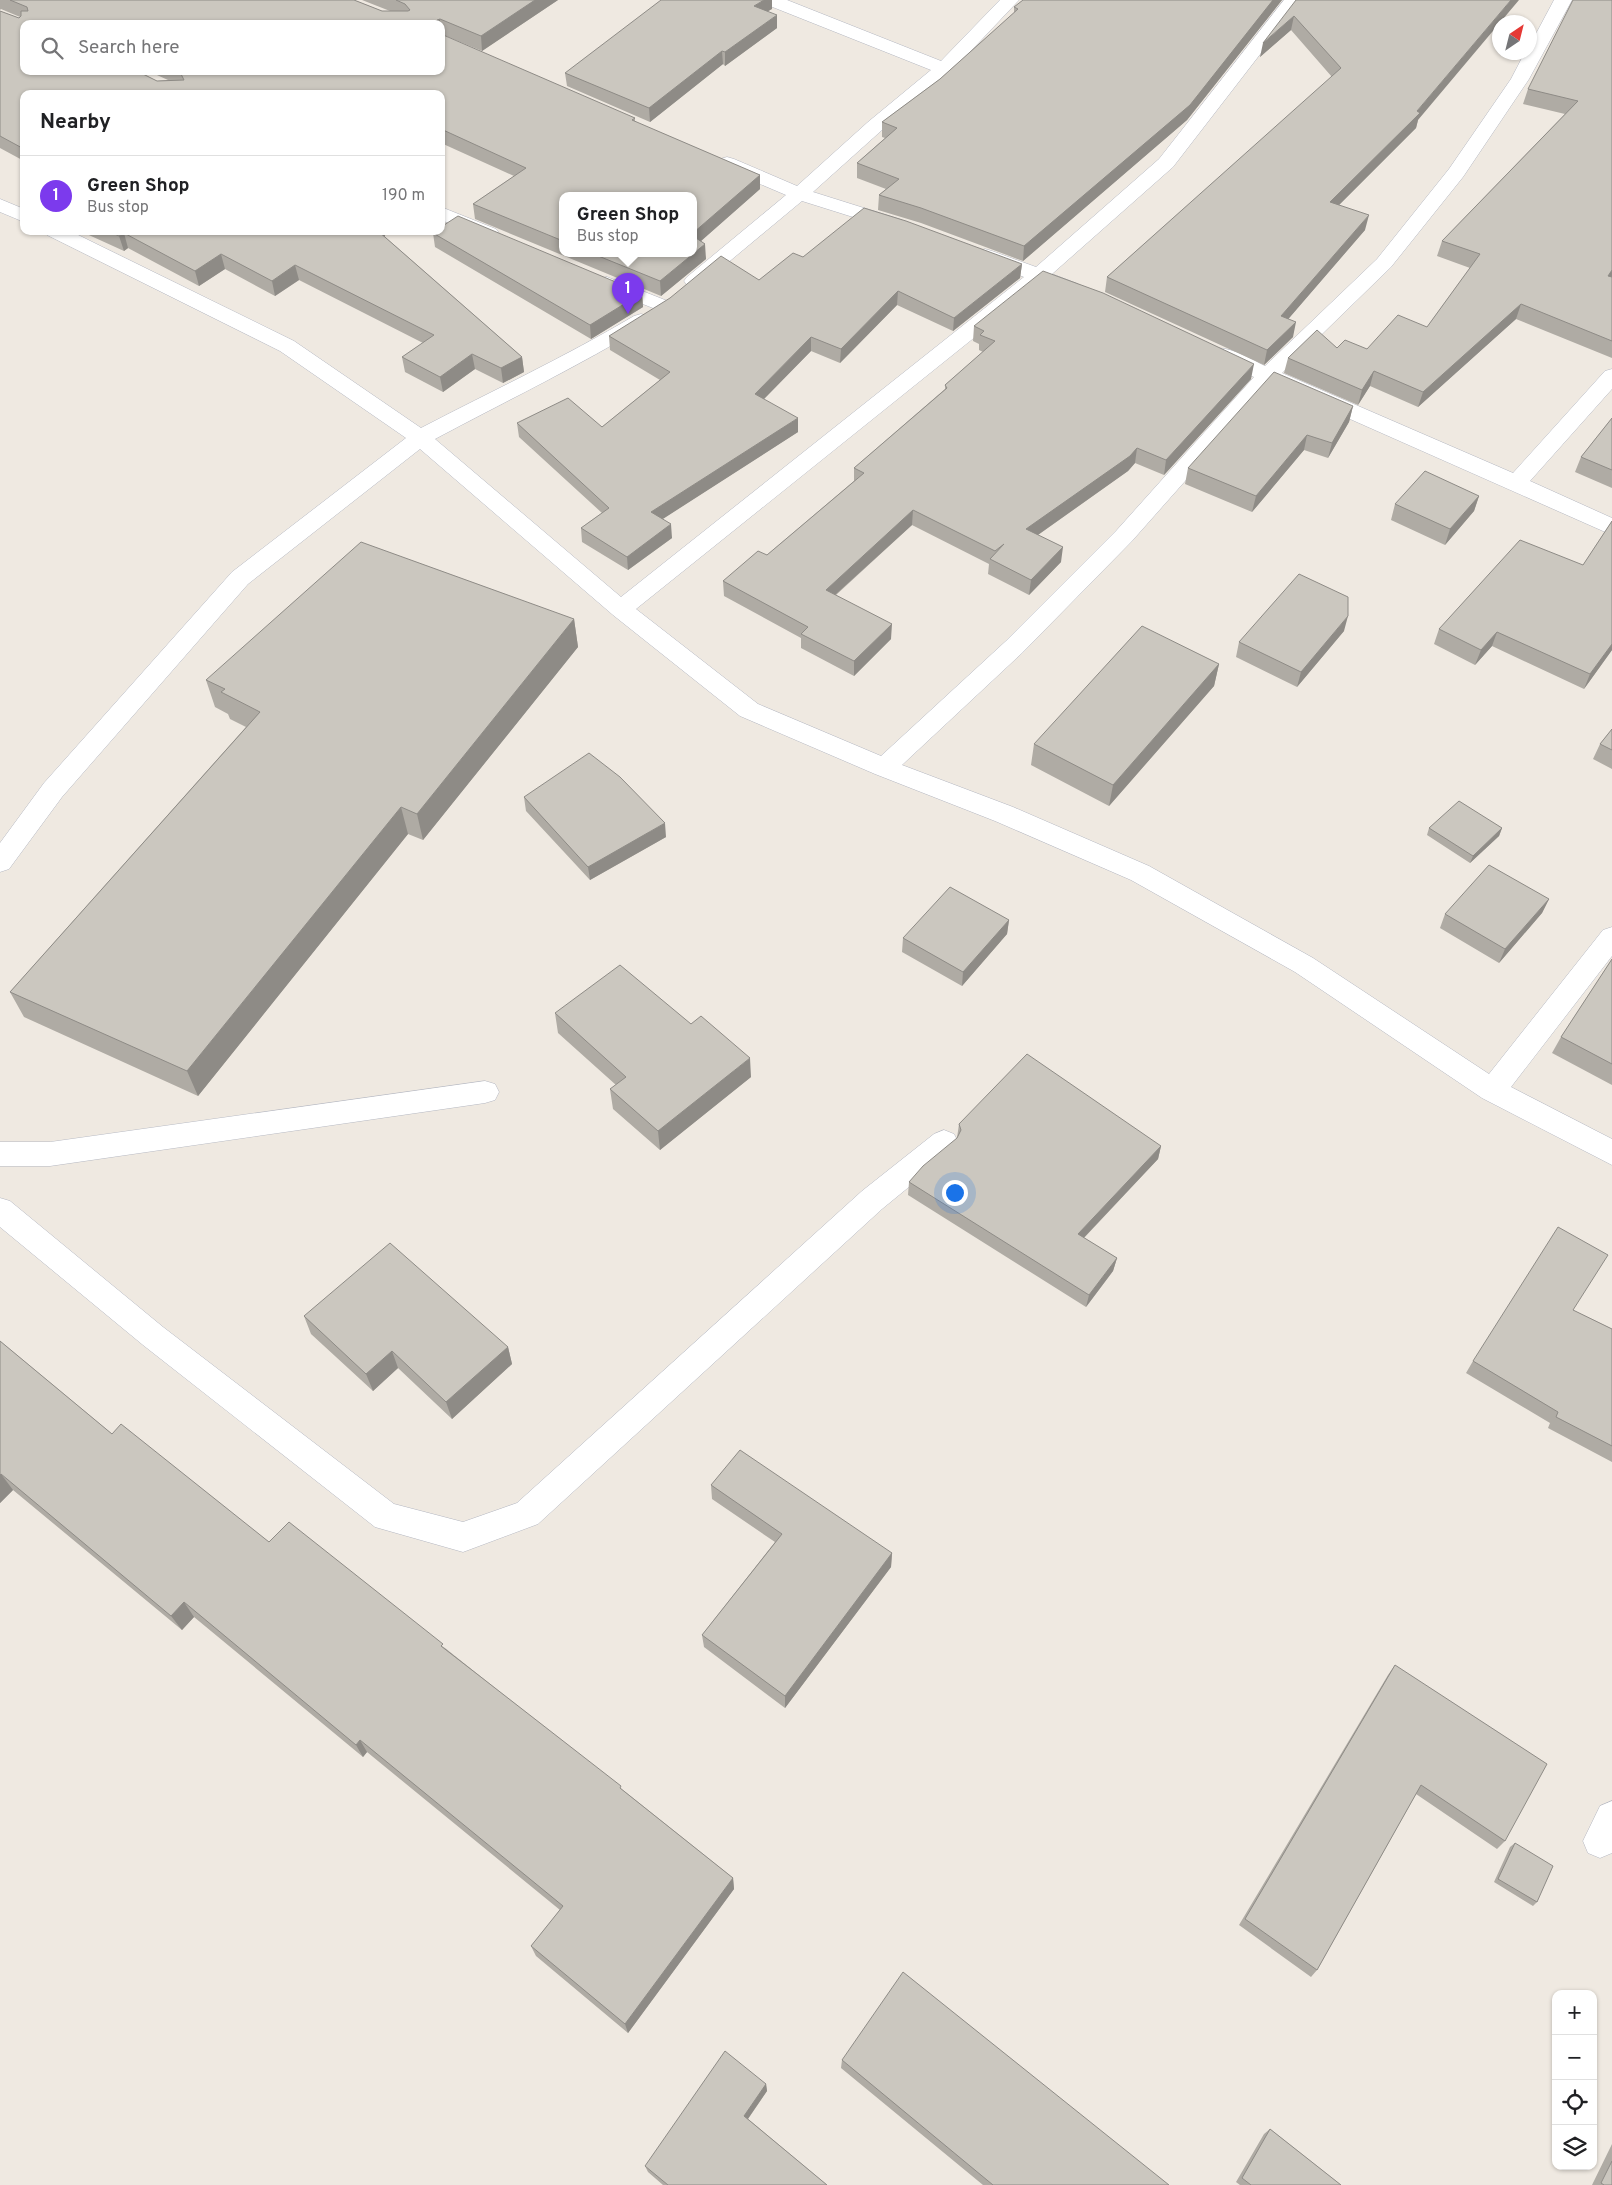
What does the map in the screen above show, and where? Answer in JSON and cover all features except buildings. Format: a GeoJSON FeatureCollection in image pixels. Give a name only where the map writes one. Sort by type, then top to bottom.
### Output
{"type":"FeatureCollection","features":[{"type":"Feature","properties":{"kind":"street"},"geometry":{"type":"LineString","coordinates":[[771,0],[944,68]]}},
{"type":"Feature","properties":{"kind":"street"},"geometry":{"type":"LineString","coordinates":[[0,862],[53,790],[240,578],[420,438],[517,386],[598,346],[664,306],[799,194],[944,68],[1010,0]]}},
{"type":"Feature","properties":{"kind":"street"},"geometry":{"type":"LineString","coordinates":[[621,609],[1038,276],[1166,163],[1293,0]]}},
{"type":"Feature","properties":{"kind":"street"},"geometry":{"type":"LineString","coordinates":[[884,768],[1014,648],[1124,536],[1267,376],[1384,263],[1456,173],[1520,79],[1563,0]]}},
{"type":"Feature","properties":{"kind":"street"},"geometry":{"type":"LineString","coordinates":[[709,155],[799,194],[913,229]]}},
{"type":"Feature","properties":{"kind":"street"},"geometry":{"type":"LineString","coordinates":[[0,205],[20,214]]}},
{"type":"Feature","properties":{"kind":"street"},"geometry":{"type":"LineString","coordinates":[[445,215],[504,239]]}},
{"type":"Feature","properties":{"kind":"street"},"geometry":{"type":"LineString","coordinates":[[62,235],[288,346],[420,438],[621,609],[748,710],[884,768],[1004,814],[1140,873],[1304,965],[1492,1090],[1612,1153]]}},
{"type":"Feature","properties":{"kind":"street"},"geometry":{"type":"LineString","coordinates":[[967,249],[1091,296]]}},
{"type":"Feature","properties":{"kind":"street"},"geometry":{"type":"LineString","coordinates":[[592,276],[664,306]]}},
{"type":"Feature","properties":{"kind":"street"},"geometry":{"type":"LineString","coordinates":[[1205,347],[1612,527]]}},
{"type":"Feature","properties":{"kind":"street"},"geometry":{"type":"LineString","coordinates":[[1516,483],[1612,376]]}},
{"type":"Feature","properties":{"kind":"street"},"geometry":{"type":"LineString","coordinates":[[1492,1090],[1612,936]]}},
{"type":"Feature","properties":{"kind":"street"},"geometry":{"type":"LineString","coordinates":[[0,1154],[50,1154],[485,1092]]}},
{"type":"Feature","properties":{"kind":"street"},"geometry":{"type":"LineString","coordinates":[[0,1210],[153,1336],[386,1517],[463,1537],[527,1514],[872,1200],[944,1142]]}},
{"type":"Feature","properties":{"kind":"place","name":"Green Shop"},"geometry":{"type":"Point","coordinates":[628,314]}}]}
